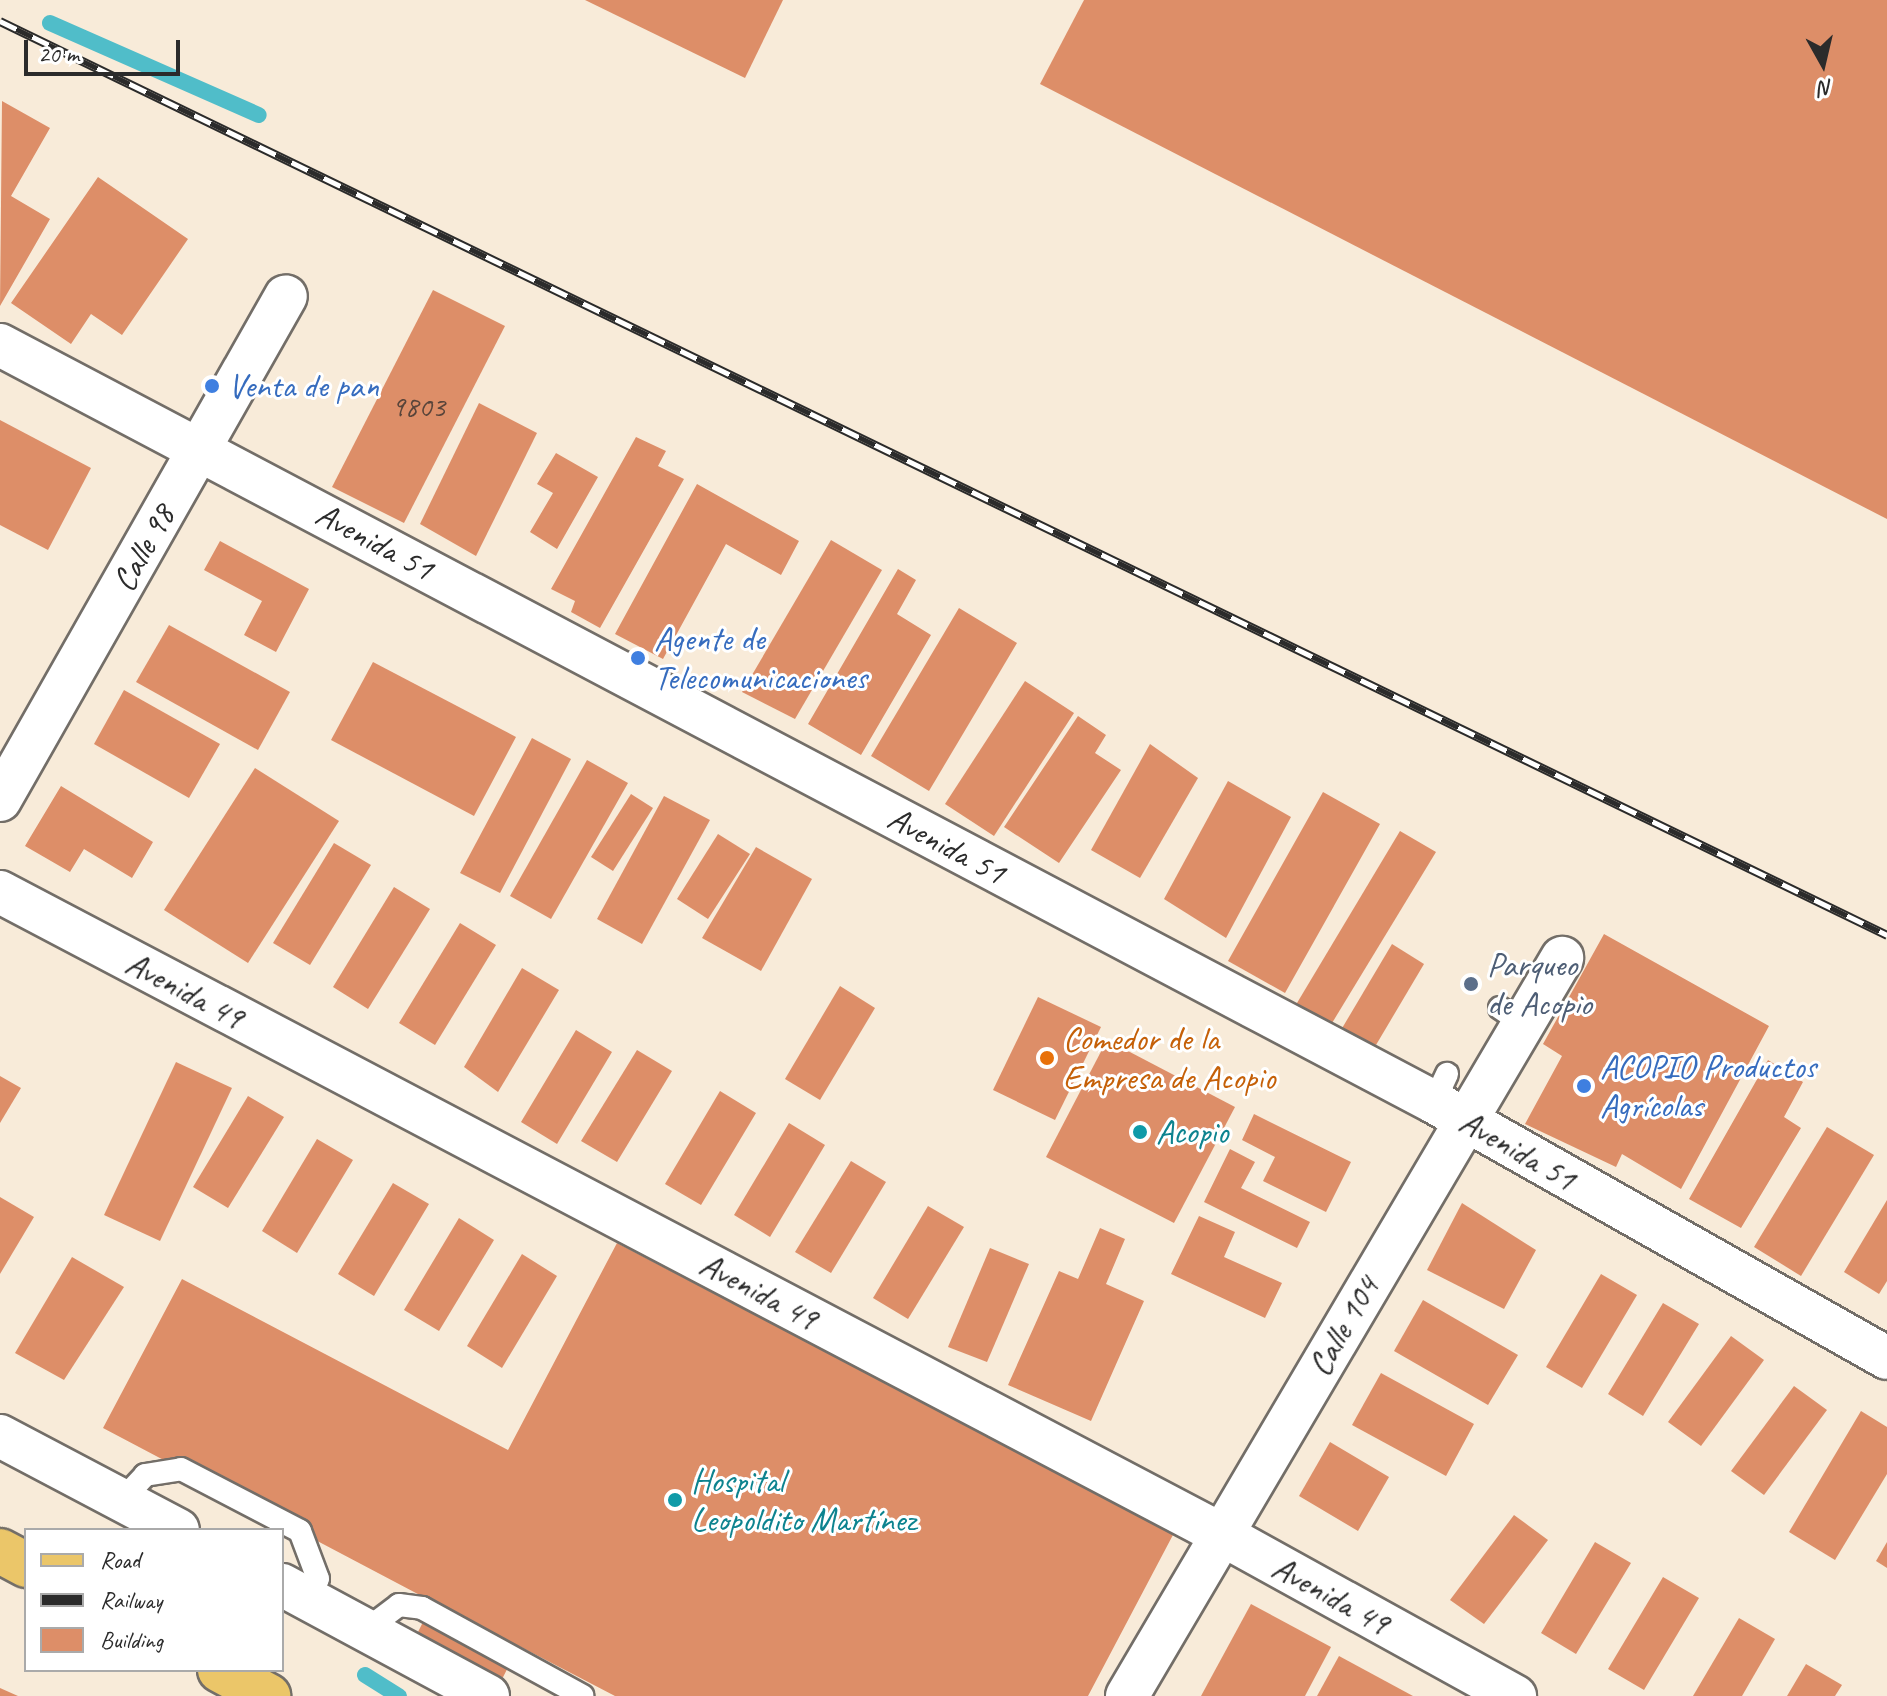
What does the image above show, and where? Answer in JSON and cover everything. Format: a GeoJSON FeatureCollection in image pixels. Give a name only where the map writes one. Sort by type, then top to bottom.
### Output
{"type":"FeatureCollection","features":[{"type":"Feature","properties":{"kind":"main road"},"geometry":{"type":"LineString","coordinates":[[0,1551],[24,1564]]}},
{"type":"Feature","properties":{"kind":"main road"},"geometry":{"type":"LineString","coordinates":[[224,1672],[268,1696]]}},
{"type":"Feature","properties":{"kind":"street","name":"Calle 98"},"geometry":{"type":"LineString","coordinates":[[0,800],[286,296]]}},
{"type":"Feature","properties":{"kind":"street","name":"Avenida 51"},"geometry":{"type":"LineString","coordinates":[[0,345],[1448,1098],[1887,1358]]}},
{"type":"Feature","properties":{"kind":"street","name":"Avenida 49"},"geometry":{"type":"LineString","coordinates":[[0,892],[1221,1534],[1515,1696]]}},
{"type":"Feature","properties":{"kind":"street","name":"Calle 104"},"geometry":{"type":"LineString","coordinates":[[1127,1696],[1221,1534],[1448,1098],[1510,1015],[1562,958]]}},
{"type":"Feature","properties":{"kind":"street"},"geometry":{"type":"LineString","coordinates":[[0,1436],[174,1528]]}},
{"type":"Feature","properties":{"kind":"street"},"geometry":{"type":"LineString","coordinates":[[295,1592],[488,1696]]}},
{"type":"Feature","properties":{"kind":"lane"},"geometry":{"type":"LineString","coordinates":[[122,1500],[145,1475],[181,1469],[300,1531],[318,1579],[295,1592]]}},
{"type":"Feature","properties":{"kind":"lane"},"geometry":{"type":"LineString","coordinates":[[366,1630],[399,1605],[422,1608],[583,1696]]}},
{"type":"Feature","properties":{"kind":"building"},"geometry":{"type":"Polygon","coordinates":[[[585,0],[783,0],[745,78],[585,0]]]}},
{"type":"Feature","properties":{"kind":"building"},"geometry":{"type":"Polygon","coordinates":[[[1084,0],[1887,0],[1887,519],[1040,84],[1084,0]]]}},
{"type":"Feature","properties":{"kind":"building"},"geometry":{"type":"Polygon","coordinates":[[[2,101],[50,128],[11,196],[50,219],[0,306],[2,101]]]}},
{"type":"Feature","properties":{"kind":"building"},"geometry":{"type":"Polygon","coordinates":[[[98,177],[188,239],[122,335],[91,314],[71,344],[11,303],[98,177]]]}},
{"type":"Feature","properties":{"kind":"building"},"geometry":{"type":"Polygon","coordinates":[[[433,290],[505,326],[404,523],[332,487],[433,290]]]}},
{"type":"Feature","properties":{"kind":"building"},"geometry":{"type":"Polygon","coordinates":[[[479,403],[537,433],[476,556],[420,524],[479,403]]]}},
{"type":"Feature","properties":{"kind":"building"},"geometry":{"type":"Polygon","coordinates":[[[0,420],[91,468],[48,550],[0,525],[0,420]]]}},
{"type":"Feature","properties":{"kind":"building"},"geometry":{"type":"Polygon","coordinates":[[[636,437],[666,451],[658,466],[684,479],[600,628],[571,612],[575,601],[551,589],[636,437]]]}},
{"type":"Feature","properties":{"kind":"building"},"geometry":{"type":"Polygon","coordinates":[[[556,453],[598,477],[557,549],[530,532],[553,493],[537,484],[556,453]]]}},
{"type":"Feature","properties":{"kind":"building"},"geometry":{"type":"Polygon","coordinates":[[[697,484],[799,541],[781,575],[726,544],[663,659],[615,634],[697,484]]]}},
{"type":"Feature","properties":{"kind":"building"},"geometry":{"type":"Polygon","coordinates":[[[831,540],[882,570],[795,719],[742,692],[831,540]]]}},
{"type":"Feature","properties":{"kind":"building"},"geometry":{"type":"Polygon","coordinates":[[[220,541],[309,589],[276,652],[244,635],[262,601],[204,570],[220,541]]]}},
{"type":"Feature","properties":{"kind":"building"},"geometry":{"type":"Polygon","coordinates":[[[898,569],[916,580],[897,614],[931,635],[861,755],[808,724],[898,569]]]}},
{"type":"Feature","properties":{"kind":"building"},"geometry":{"type":"Polygon","coordinates":[[[959,608],[1017,643],[929,791],[871,756],[959,608]]]}},
{"type":"Feature","properties":{"kind":"building"},"geometry":{"type":"Polygon","coordinates":[[[169,625],[290,692],[258,750],[136,682],[169,625]]]}},
{"type":"Feature","properties":{"kind":"building"},"geometry":{"type":"Polygon","coordinates":[[[373,662],[516,737],[474,816],[331,740],[373,662]]]}},
{"type":"Feature","properties":{"kind":"building"},"geometry":{"type":"Polygon","coordinates":[[[1025,681],[1074,713],[994,836],[945,804],[1025,681]]]}},
{"type":"Feature","properties":{"kind":"building"},"geometry":{"type":"Polygon","coordinates":[[[124,690],[220,744],[189,798],[94,744],[124,690]]]}},
{"type":"Feature","properties":{"kind":"building"},"geometry":{"type":"Polygon","coordinates":[[[1078,716],[1106,735],[1095,753],[1121,770],[1059,863],[1004,827],[1078,716]]]}},
{"type":"Feature","properties":{"kind":"building"},"geometry":{"type":"Polygon","coordinates":[[[532,738],[571,759],[500,893],[460,873],[532,738]]]}},
{"type":"Feature","properties":{"kind":"building"},"geometry":{"type":"Polygon","coordinates":[[[1150,744],[1198,778],[1140,878],[1091,850],[1150,744]]]}},
{"type":"Feature","properties":{"kind":"building"},"geometry":{"type":"Polygon","coordinates":[[[587,760],[628,783],[551,919],[510,896],[587,760]]]}},
{"type":"Feature","properties":{"kind":"building"},"geometry":{"type":"Polygon","coordinates":[[[255,768],[339,821],[248,963],[164,910],[255,768]]]}},
{"type":"Feature","properties":{"kind":"building"},"geometry":{"type":"Polygon","coordinates":[[[1228,781],[1291,817],[1226,938],[1164,899],[1228,781]]]}},
{"type":"Feature","properties":{"kind":"building"},"geometry":{"type":"Polygon","coordinates":[[[61,786],[153,842],[132,878],[84,849],[70,872],[25,846],[61,786]]]}},
{"type":"Feature","properties":{"kind":"building"},"geometry":{"type":"Polygon","coordinates":[[[1323,792],[1380,824],[1285,993],[1228,961],[1323,792]]]}},
{"type":"Feature","properties":{"kind":"building"},"geometry":{"type":"Polygon","coordinates":[[[631,794],[653,808],[613,871],[591,857],[631,794]]]}},
{"type":"Feature","properties":{"kind":"building"},"geometry":{"type":"Polygon","coordinates":[[[664,796],[710,820],[642,944],[597,919],[664,796]]]}},
{"type":"Feature","properties":{"kind":"building"},"geometry":{"type":"Polygon","coordinates":[[[1400,831],[1436,852],[1329,1028],[1294,1008],[1400,831]]]}},
{"type":"Feature","properties":{"kind":"building"},"geometry":{"type":"Polygon","coordinates":[[[718,834],[750,854],[708,919],[677,899],[718,834]]]}},
{"type":"Feature","properties":{"kind":"building"},"geometry":{"type":"Polygon","coordinates":[[[334,843],[371,865],[310,965],[273,943],[334,843]]]}},
{"type":"Feature","properties":{"kind":"building"},"geometry":{"type":"Polygon","coordinates":[[[756,847],[812,879],[761,971],[702,938],[756,847]]]}},
{"type":"Feature","properties":{"kind":"building"},"geometry":{"type":"Polygon","coordinates":[[[394,887],[430,909],[368,1009],[333,987],[394,887]]]}},
{"type":"Feature","properties":{"kind":"building"},"geometry":{"type":"Polygon","coordinates":[[[460,923],[496,945],[435,1045],[399,1023],[460,923]]]}},
{"type":"Feature","properties":{"kind":"building"},"geometry":{"type":"Polygon","coordinates":[[[1604,934],[1769,1026],[1681,1189],[1622,1154],[1616,1167],[1525,1124],[1562,1056],[1543,1044],[1604,934]]]}},
{"type":"Feature","properties":{"kind":"building"},"geometry":{"type":"Polygon","coordinates":[[[1392,944],[1424,964],[1376,1045],[1341,1030],[1392,944]]]}},
{"type":"Feature","properties":{"kind":"building"},"geometry":{"type":"Polygon","coordinates":[[[522,968],[559,990],[498,1092],[464,1067],[522,968]]]}},
{"type":"Feature","properties":{"kind":"building"},"geometry":{"type":"Polygon","coordinates":[[[840,986],[875,1008],[820,1100],[785,1079],[840,986]]]}},
{"type":"Feature","properties":{"kind":"building","name":"Comedor de la Empresa de Acopio"},"geometry":{"type":"Polygon","coordinates":[[[1038,997],[1101,1027],[1055,1120],[993,1090],[1038,997]]]}},
{"type":"Feature","properties":{"kind":"building"},"geometry":{"type":"Polygon","coordinates":[[[576,1030],[612,1052],[557,1144],[521,1122],[576,1030]]]}},
{"type":"Feature","properties":{"kind":"building","name":"Acopio"},"geometry":{"type":"Polygon","coordinates":[[[1107,1040],[1235,1107],[1174,1223],[1046,1157],[1107,1040]]]}},
{"type":"Feature","properties":{"kind":"building"},"geometry":{"type":"Polygon","coordinates":[[[637,1050],[672,1071],[617,1162],[581,1141],[637,1050]]]}},
{"type":"Feature","properties":{"kind":"building"},"geometry":{"type":"Polygon","coordinates":[[[1768,1060],[1803,1082],[1784,1117],[1801,1128],[1741,1228],[1689,1199],[1768,1060]]]}},
{"type":"Feature","properties":{"kind":"building"},"geometry":{"type":"Polygon","coordinates":[[[176,1062],[232,1088],[160,1241],[104,1215],[176,1062]]]}},
{"type":"Feature","properties":{"kind":"building"},"geometry":{"type":"Polygon","coordinates":[[[0,1076],[21,1088],[0,1123],[0,1076]]]}},
{"type":"Feature","properties":{"kind":"building"},"geometry":{"type":"Polygon","coordinates":[[[720,1091],[756,1113],[701,1205],[665,1184],[720,1091]]]}},
{"type":"Feature","properties":{"kind":"building"},"geometry":{"type":"Polygon","coordinates":[[[248,1096],[284,1117],[228,1208],[193,1187],[248,1096]]]}},
{"type":"Feature","properties":{"kind":"building"},"geometry":{"type":"Polygon","coordinates":[[[1254,1114],[1351,1162],[1326,1212],[1263,1181],[1275,1157],[1242,1140],[1254,1114]]]}},
{"type":"Feature","properties":{"kind":"building"},"geometry":{"type":"Polygon","coordinates":[[[789,1123],[825,1145],[770,1237],[734,1215],[789,1123]]]}},
{"type":"Feature","properties":{"kind":"building"},"geometry":{"type":"Polygon","coordinates":[[[1827,1127],[1874,1155],[1801,1276],[1754,1247],[1827,1127]]]}},
{"type":"Feature","properties":{"kind":"building"},"geometry":{"type":"Polygon","coordinates":[[[317,1139],[353,1160],[297,1253],[262,1231],[317,1139]]]}},
{"type":"Feature","properties":{"kind":"building"},"geometry":{"type":"Polygon","coordinates":[[[1230,1149],[1255,1162],[1241,1188],[1310,1222],[1297,1248],[1204,1202],[1230,1149]]]}},
{"type":"Feature","properties":{"kind":"building"},"geometry":{"type":"Polygon","coordinates":[[[851,1161],[886,1182],[831,1273],[795,1252],[851,1161]]]}},
{"type":"Feature","properties":{"kind":"building"},"geometry":{"type":"Polygon","coordinates":[[[393,1183],[429,1204],[374,1296],[338,1274],[393,1183]]]}},
{"type":"Feature","properties":{"kind":"building"},"geometry":{"type":"Polygon","coordinates":[[[0,1197],[34,1217],[0,1274],[0,1197]]]}},
{"type":"Feature","properties":{"kind":"building"},"geometry":{"type":"Polygon","coordinates":[[[1887,1200],[1887,1281],[1879,1294],[1844,1272],[1887,1200]]]}},
{"type":"Feature","properties":{"kind":"building"},"geometry":{"type":"Polygon","coordinates":[[[1462,1203],[1536,1250],[1504,1309],[1427,1270],[1462,1203]]]}},
{"type":"Feature","properties":{"kind":"building"},"geometry":{"type":"Polygon","coordinates":[[[928,1206],[964,1227],[908,1319],[873,1298],[928,1206]]]}},
{"type":"Feature","properties":{"kind":"building"},"geometry":{"type":"Polygon","coordinates":[[[1199,1216],[1235,1232],[1224,1257],[1282,1283],[1265,1318],[1171,1274],[1199,1216]]]}},
{"type":"Feature","properties":{"kind":"building"},"geometry":{"type":"Polygon","coordinates":[[[459,1218],[494,1240],[439,1331],[404,1310],[459,1218]]]}},
{"type":"Feature","properties":{"kind":"building"},"geometry":{"type":"Polygon","coordinates":[[[1100,1228],[1125,1239],[1106,1284],[1144,1301],[1091,1421],[1008,1385],[1059,1271],[1078,1279],[1100,1228]]]}},
{"type":"Feature","properties":{"kind":"building","name":"Hospital Leopoldito Martínez"},"geometry":{"type":"Polygon","coordinates":[[[617,1243],[1174,1533],[1088,1696],[615,1696],[519,1646],[499,1685],[413,1642],[433,1602],[103,1428],[182,1279],[508,1450],[617,1243]]]}},
{"type":"Feature","properties":{"kind":"building"},"geometry":{"type":"Polygon","coordinates":[[[990,1248],[1029,1264],[987,1362],[948,1347],[990,1248]]]}},
{"type":"Feature","properties":{"kind":"building"},"geometry":{"type":"Polygon","coordinates":[[[522,1254],[557,1276],[502,1368],[467,1346],[522,1254]]]}},
{"type":"Feature","properties":{"kind":"building"},"geometry":{"type":"Polygon","coordinates":[[[72,1257],[124,1287],[64,1380],[15,1353],[72,1257]]]}},
{"type":"Feature","properties":{"kind":"building"},"geometry":{"type":"Polygon","coordinates":[[[1601,1274],[1637,1295],[1582,1388],[1546,1367],[1601,1274]]]}},
{"type":"Feature","properties":{"kind":"building"},"geometry":{"type":"Polygon","coordinates":[[[1423,1300],[1518,1355],[1488,1405],[1394,1351],[1423,1300]]]}},
{"type":"Feature","properties":{"kind":"building"},"geometry":{"type":"Polygon","coordinates":[[[1663,1303],[1699,1324],[1643,1416],[1608,1394],[1663,1303]]]}},
{"type":"Feature","properties":{"kind":"building"},"geometry":{"type":"Polygon","coordinates":[[[1731,1336],[1764,1360],[1701,1446],[1668,1422],[1731,1336]]]}},
{"type":"Feature","properties":{"kind":"building"},"geometry":{"type":"Polygon","coordinates":[[[1381,1373],[1474,1424],[1446,1476],[1352,1425],[1381,1373]]]}},
{"type":"Feature","properties":{"kind":"building"},"geometry":{"type":"Polygon","coordinates":[[[1794,1386],[1827,1410],[1764,1495],[1731,1471],[1794,1386]]]}},
{"type":"Feature","properties":{"kind":"building"},"geometry":{"type":"Polygon","coordinates":[[[1861,1411],[1887,1427],[1887,1474],[1835,1560],[1789,1532],[1861,1411]]]}},
{"type":"Feature","properties":{"kind":"building"},"geometry":{"type":"Polygon","coordinates":[[[1330,1442],[1389,1477],[1358,1531],[1299,1496],[1330,1442]]]}},
{"type":"Feature","properties":{"kind":"building"},"geometry":{"type":"Polygon","coordinates":[[[1514,1515],[1548,1540],[1484,1624],[1450,1600],[1514,1515]]]}},
{"type":"Feature","properties":{"kind":"building"},"geometry":{"type":"Polygon","coordinates":[[[1595,1542],[1631,1563],[1576,1654],[1541,1633],[1595,1542]]]}},
{"type":"Feature","properties":{"kind":"building"},"geometry":{"type":"Polygon","coordinates":[[[1887,1542],[1887,1568],[1876,1561],[1887,1542]]]}},
{"type":"Feature","properties":{"kind":"building"},"geometry":{"type":"Polygon","coordinates":[[[1663,1577],[1699,1598],[1644,1690],[1608,1669],[1663,1577]]]}},
{"type":"Feature","properties":{"kind":"building"},"geometry":{"type":"Polygon","coordinates":[[[1251,1604],[1331,1647],[1305,1696],[1201,1696],[1251,1604]]]}},
{"type":"Feature","properties":{"kind":"building"},"geometry":{"type":"Polygon","coordinates":[[[1739,1618],[1775,1639],[1742,1696],[1693,1696],[1739,1618]]]}},
{"type":"Feature","properties":{"kind":"building"},"geometry":{"type":"Polygon","coordinates":[[[1339,1656],[1413,1696],[1317,1696],[1339,1656]]]}},
{"type":"Feature","properties":{"kind":"building"},"geometry":{"type":"Polygon","coordinates":[[[1806,1664],[1842,1685],[1835,1696],[1787,1696],[1806,1664]]]}},
{"type":"Feature","properties":{"kind":"building"},"geometry":{"type":"Polygon","coordinates":[[[0,1688],[18,1696],[0,1696],[0,1688]]]}},
{"type":"Feature","properties":{"kind":"waterway"},"geometry":{"type":"LineString","coordinates":[[50,23],[259,115]]}},
{"type":"Feature","properties":{"kind":"waterway"},"geometry":{"type":"LineString","coordinates":[[365,1675],[399,1696]]}},
{"type":"Feature","properties":{"kind":"railway"},"geometry":{"type":"LineString","coordinates":[[0,21],[1887,935]]}},
{"type":"Feature","properties":{"kind":"place","name":"Venta de pan"},"geometry":{"type":"Point","coordinates":[212,386]}},
{"type":"Feature","properties":{"kind":"place","name":"Agente de Telecomunicaciones"},"geometry":{"type":"Point","coordinates":[638,658]}},
{"type":"Feature","properties":{"kind":"place","name":"Parqueo de Acopio"},"geometry":{"type":"Point","coordinates":[1471,984]}},
{"type":"Feature","properties":{"kind":"place","name":"Comedor de la Empresa de Acopio"},"geometry":{"type":"Point","coordinates":[1047,1058]}},
{"type":"Feature","properties":{"kind":"place","name":"ACOPIO Productos Agrícolas"},"geometry":{"type":"Point","coordinates":[1584,1086]}},
{"type":"Feature","properties":{"kind":"place","name":"Acopio"},"geometry":{"type":"Point","coordinates":[1140,1132]}},
{"type":"Feature","properties":{"kind":"place","name":"Hospital Leopoldito Martínez"},"geometry":{"type":"Point","coordinates":[675,1500]}}]}
